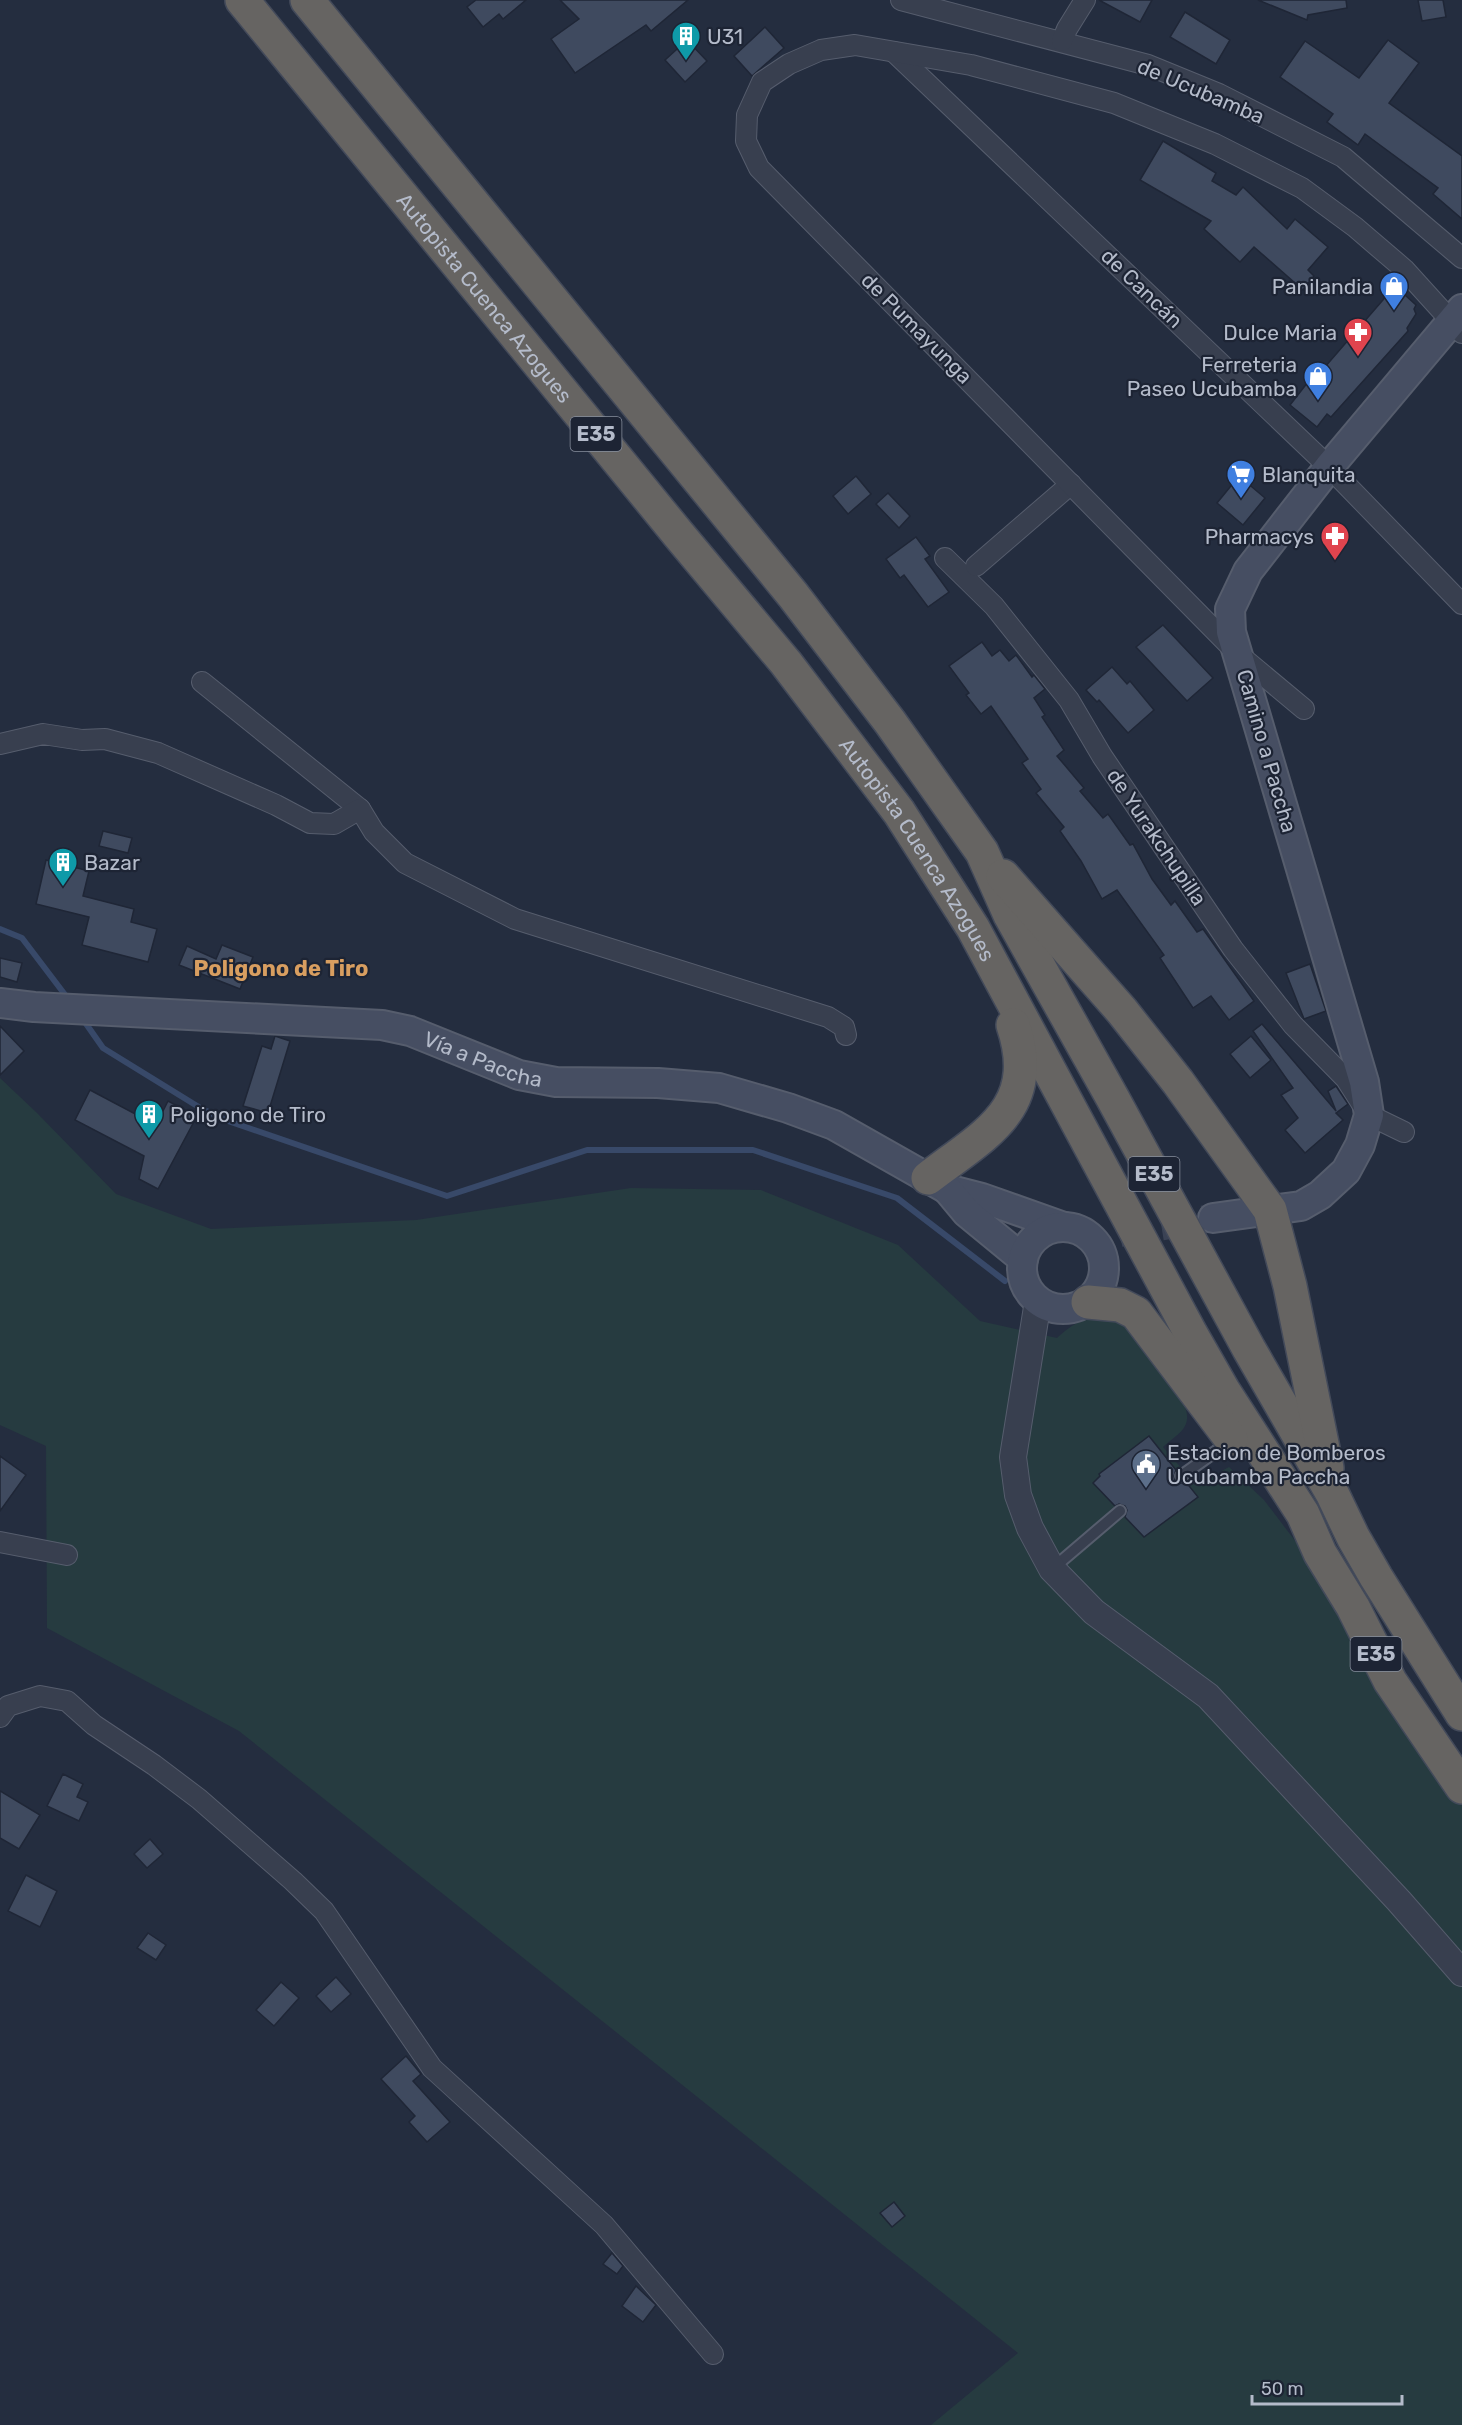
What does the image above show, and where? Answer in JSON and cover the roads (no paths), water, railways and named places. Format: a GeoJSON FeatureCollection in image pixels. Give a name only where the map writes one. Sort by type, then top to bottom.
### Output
{"type":"FeatureCollection","features":[{"type":"Feature","properties":{"kind":"highway","name":"Autopista Cuenca Azogues"},"geometry":{"type":"LineString","coordinates":[[242,0],[822,708],[898,812],[963,911],[1191,1334],[1223,1390],[1302,1514],[1320,1553],[1353,1608],[1390,1681],[1462,1787]]}},
{"type":"Feature","properties":{"kind":"highway","name":"Autopista Cuenca Azogues"},"geometry":{"type":"LineString","coordinates":[[307,0],[793,595],[885,714],[982,852],[1010,915],[1118,1107],[1249,1349],[1332,1493],[1353,1537],[1462,1714]]}},
{"type":"Feature","properties":{"kind":"highway"},"geometry":{"type":"LineString","coordinates":[[982,852],[1122,1011],[1178,1082],[1270,1210],[1290,1286],[1332,1493]]}},
{"type":"Feature","properties":{"kind":"highway"},"geometry":{"type":"LineString","coordinates":[[937,1184],[997,1125],[1015,1098],[1022,1066],[1021,1048],[988,959]]}},
{"type":"Feature","properties":{"kind":"highway"},"geometry":{"type":"LineString","coordinates":[[1088,1302],[1120,1305],[1136,1313],[1320,1553]]}},
{"type":"Feature","properties":{"kind":"main road","name":"Camino a Paccha"},"geometry":{"type":"LineString","coordinates":[[1214,1218],[1300,1206],[1320,1195],[1346,1171],[1360,1145],[1369,1115],[1364,1082],[1231,632],[1230,609],[1248,571],[1329,467],[1459,321]]}},
{"type":"Feature","properties":{"kind":"main road","name":"Vía a Paccha"},"geometry":{"type":"LineString","coordinates":[[0,1003],[382,1025],[410,1031],[519,1075],[538,1079],[585,1084],[658,1083],[719,1088],[788,1108],[834,1125],[937,1184],[1064,1227]]}},
{"type":"Feature","properties":{"kind":"main road","name":"Vía a Paccha"},"geometry":{"type":"LineString","coordinates":[[937,1184],[967,1213],[1023,1258]]}},
{"type":"Feature","properties":{"kind":"main road"},"geometry":{"type":"LineString","coordinates":[[1064,1227],[1108,1238],[1103,1281],[1097,1292],[1088,1302],[1076,1308],[1063,1310],[1050,1308],[1038,1301],[1024,1282],[1022,1270],[1023,1258],[1029,1246],[1038,1236],[1050,1229],[1064,1227]]}},
{"type":"Feature","properties":{"kind":"street","name":"de Ucubamba"},"geometry":{"type":"LineString","coordinates":[[901,0],[1148,65],[1219,94],[1343,158],[1462,258]]}},
{"type":"Feature","properties":{"kind":"street"},"geometry":{"type":"LineString","coordinates":[[1062,41],[1085,0]]}},
{"type":"Feature","properties":{"kind":"street","name":"de Pumayunga"},"geometry":{"type":"LineString","coordinates":[[1304,709],[1238,654],[759,168],[747,141],[747,115],[762,82],[789,64],[821,50],[855,45],[971,65],[1114,103],[1215,144],[1302,188],[1355,227],[1459,321]]}},
{"type":"Feature","properties":{"kind":"street","name":"de Cancán"},"geometry":{"type":"LineString","coordinates":[[894,52],[1329,467],[1462,604]]}},
{"type":"Feature","properties":{"kind":"street"},"geometry":{"type":"LineString","coordinates":[[976,566],[1071,484]]}},
{"type":"Feature","properties":{"kind":"street","name":"de Yurakchupilla"},"geometry":{"type":"LineString","coordinates":[[945,558],[994,606],[1069,700],[1102,756],[1233,949],[1293,1025],[1346,1079],[1369,1115]]}},
{"type":"Feature","properties":{"kind":"street"},"geometry":{"type":"LineString","coordinates":[[202,682],[360,809],[374,832],[405,863],[515,918],[828,1017],[844,1027],[846,1035]]}},
{"type":"Feature","properties":{"kind":"street"},"geometry":{"type":"LineString","coordinates":[[0,744],[43,734],[82,740],[105,739],[158,753],[276,805],[310,823],[334,824],[360,809]]}},
{"type":"Feature","properties":{"kind":"street"},"geometry":{"type":"LineString","coordinates":[[1369,1115],[1404,1132]]}},
{"type":"Feature","properties":{"kind":"street"},"geometry":{"type":"LineString","coordinates":[[1038,1301],[1013,1457],[1018,1495],[1030,1528],[1052,1569],[1094,1612],[1208,1696],[1399,1900],[1462,1972]]}},
{"type":"Feature","properties":{"kind":"street"},"geometry":{"type":"LineString","coordinates":[[0,1542],[67,1555]]}},
{"type":"Feature","properties":{"kind":"street"},"geometry":{"type":"LineString","coordinates":[[0,1717],[8,1706],[40,1696],[67,1701],[94,1725],[154,1765],[199,1799],[293,1881],[324,1911],[432,2068],[604,2224],[713,2354]]}},
{"type":"Feature","properties":{"kind":"lane"},"geometry":{"type":"LineString","coordinates":[[1181,1476],[1232,1440]]}},
{"type":"Feature","properties":{"kind":"lane"},"geometry":{"type":"LineString","coordinates":[[1052,1569],[1120,1511]]}},
{"type":"Feature","properties":{"kind":"waterway"},"geometry":{"type":"LineString","coordinates":[[0,929],[22,938],[69,1000]]}},
{"type":"Feature","properties":{"kind":"waterway"},"geometry":{"type":"LineString","coordinates":[[82,1018],[103,1048],[202,1109],[228,1121],[447,1196],[587,1150],[753,1150],[897,1198],[1005,1281]]}},
{"type":"Feature","properties":{"kind":"tunnel"},"geometry":{"type":"LineString","coordinates":[[1120,1233],[1213,1218]]}},
{"type":"Feature","properties":{"kind":"place","name":"U31"},"geometry":{"type":"Point","coordinates":[686,62]}},
{"type":"Feature","properties":{"kind":"place","name":"Panilandia"},"geometry":{"type":"Point","coordinates":[1394,312]}},
{"type":"Feature","properties":{"kind":"place","name":"Dulce Maria"},"geometry":{"type":"Point","coordinates":[1358,358]}},
{"type":"Feature","properties":{"kind":"place","name":"Ferreteria Paseo Ucubamba"},"geometry":{"type":"Point","coordinates":[1318,402]}},
{"type":"Feature","properties":{"kind":"place","name":"Blanquita"},"geometry":{"type":"Point","coordinates":[1241,500]}},
{"type":"Feature","properties":{"kind":"place","name":"Pharmacys"},"geometry":{"type":"Point","coordinates":[1335,562]}},
{"type":"Feature","properties":{"kind":"place","name":"Bazar"},"geometry":{"type":"Point","coordinates":[63,888]}},
{"type":"Feature","properties":{"kind":"place","name":"Poligono de Tiro"},"geometry":{"type":"Point","coordinates":[149,1140]}},
{"type":"Feature","properties":{"kind":"place","name":"Estacion de Bomberos Ucubamba Paccha"},"geometry":{"type":"Point","coordinates":[1146,1490]}},
{"type":"Feature","properties":{"kind":"district","name":"Poligono de Tiro"},"geometry":{"type":"Point","coordinates":[281,968]}}]}
